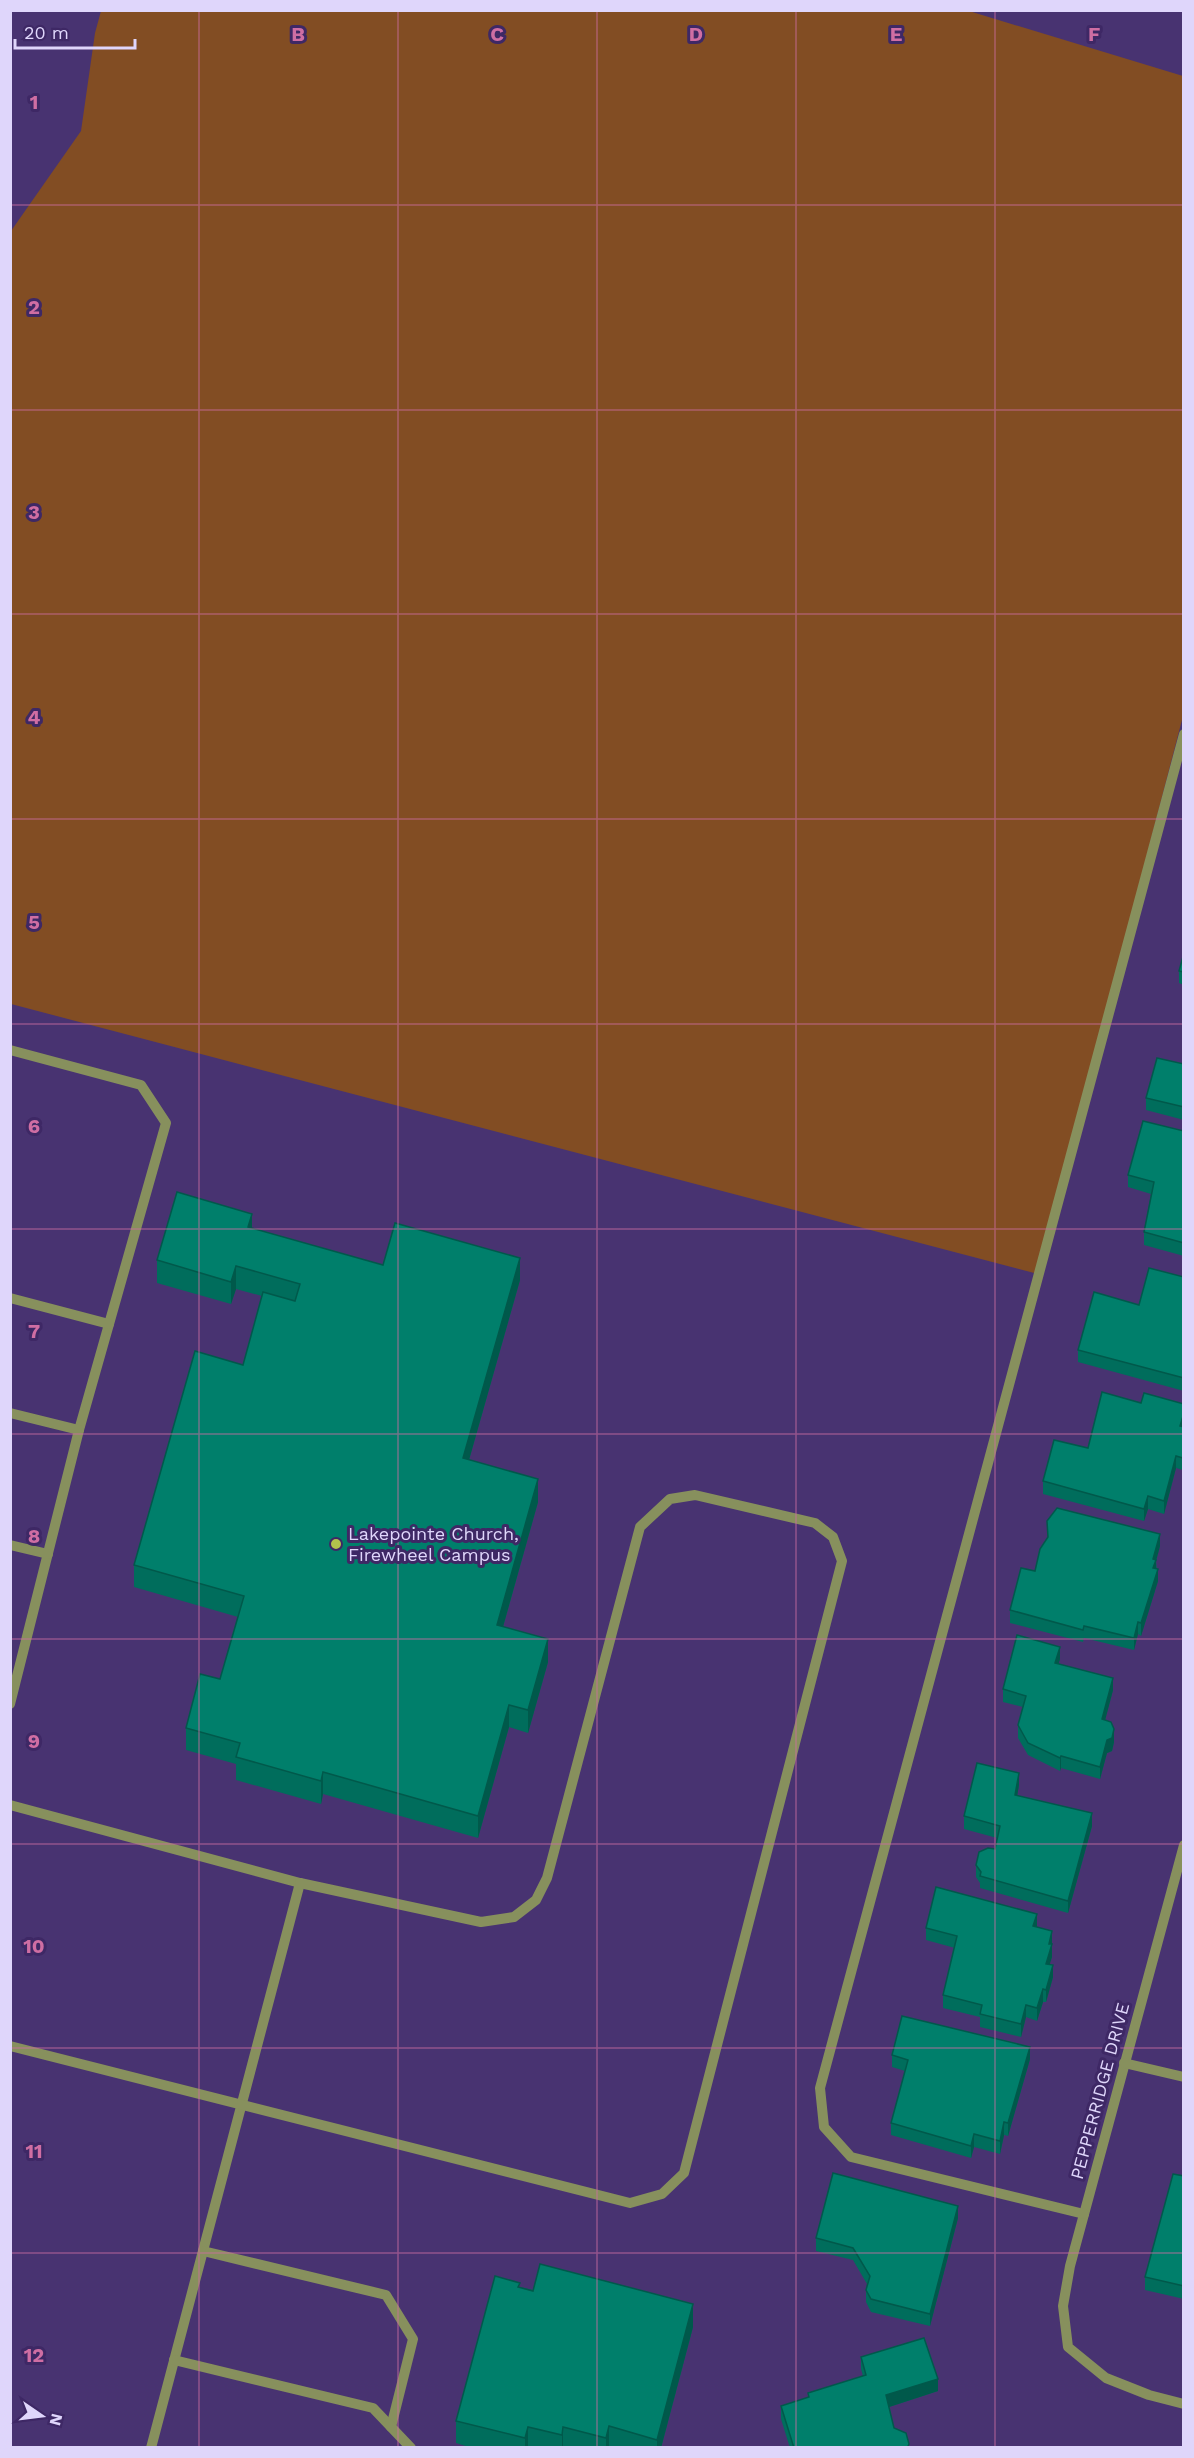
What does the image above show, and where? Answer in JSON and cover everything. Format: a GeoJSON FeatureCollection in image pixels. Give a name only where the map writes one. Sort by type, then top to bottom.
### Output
{"type":"FeatureCollection","features":[{"type":"Feature","properties":{"kind":"street"},"geometry":{"type":"LineString","coordinates":[[1084,2214],[852,2157],[824,2127],[820,2088],[1184,734]]}},
{"type":"Feature","properties":{"kind":"street"},"geometry":{"type":"LineString","coordinates":[[10,1050],[141,1085],[166,1123],[79,1430],[10,1704]]}},
{"type":"Feature","properties":{"kind":"street"},"geometry":{"type":"LineString","coordinates":[[10,1298],[109,1324]]}},
{"type":"Feature","properties":{"kind":"street"},"geometry":{"type":"LineString","coordinates":[[10,1413],[79,1430]]}},
{"type":"Feature","properties":{"kind":"street"},"geometry":{"type":"LineString","coordinates":[[10,1805],[300,1883],[482,1922],[514,1917],[536,1900],[547,1878],[640,1527],[670,1498],[695,1495],[815,1523],[833,1537],[842,1561],[684,2173],[662,2194],[630,2203],[10,2046]]}},
{"type":"Feature","properties":{"kind":"street"},"geometry":{"type":"LineString","coordinates":[[10,1545],[48,1554]]}},
{"type":"Feature","properties":{"kind":"street","name":"PEPPERRIDGE DRIVE"},"geometry":{"type":"LineString","coordinates":[[1184,1845],[1070,2266],[1063,2306],[1068,2347],[1106,2378],[1149,2395],[1184,2404]]}},
{"type":"Feature","properties":{"kind":"street"},"geometry":{"type":"LineString","coordinates":[[152,2448],[300,1883]]}},
{"type":"Feature","properties":{"kind":"street"},"geometry":{"type":"LineString","coordinates":[[1124,2063],[1184,2077]]}},
{"type":"Feature","properties":{"kind":"street"},"geometry":{"type":"LineString","coordinates":[[203,2251],[386,2295],[413,2339],[391,2427]]}},
{"type":"Feature","properties":{"kind":"street"},"geometry":{"type":"LineString","coordinates":[[174,2360],[373,2408],[411,2448]]}},
{"type":"Feature","properties":{"kind":"shaded area"},"geometry":{"type":"Polygon","coordinates":[[[101,11],[969,11],[1183,76],[1183,716],[1038,1274],[11,1004],[11,231],[81,131],[95,33],[101,11]]]}},
{"type":"Feature","properties":{"kind":"building"},"geometry":{"type":"Polygon","coordinates":[[[1184,953],[1184,972],[1179,971],[1184,953]]]}},
{"type":"Feature","properties":{"kind":"building"},"geometry":{"type":"Polygon","coordinates":[[[1157,1058],[1184,1064],[1184,1107],[1146,1098],[1157,1058]]]}},
{"type":"Feature","properties":{"kind":"building"},"geometry":{"type":"Polygon","coordinates":[[[1143,1121],[1184,1131],[1184,1243],[1144,1232],[1154,1182],[1128,1175],[1143,1121]]]}},
{"type":"Feature","properties":{"kind":"building","name":"Lakepointe Church, Firewheel Campus"},"geometry":{"type":"Polygon","coordinates":[[[177,1192],[252,1214],[248,1227],[383,1265],[395,1223],[520,1258],[463,1458],[538,1479],[497,1625],[548,1639],[528,1710],[509,1705],[478,1816],[323,1772],[321,1781],[236,1757],[240,1743],[186,1728],[200,1674],[220,1679],[244,1596],[134,1565],[195,1351],[243,1365],[263,1292],[295,1301],[300,1284],[236,1266],[231,1282],[157,1260],[177,1192]]]}},
{"type":"Feature","properties":{"kind":"building"},"geometry":{"type":"Polygon","coordinates":[[[1149,1268],[1184,1277],[1184,1378],[1078,1350],[1094,1292],[1139,1305],[1149,1268]]]}},
{"type":"Feature","properties":{"kind":"building"},"geometry":{"type":"Polygon","coordinates":[[[1102,1392],[1141,1403],[1144,1393],[1184,1404],[1180,1426],[1184,1427],[1184,1455],[1183,1458],[1176,1456],[1164,1501],[1148,1496],[1144,1509],[1043,1481],[1054,1440],[1088,1448],[1102,1392]]]}},
{"type":"Feature","properties":{"kind":"building"},"geometry":{"type":"Polygon","coordinates":[[[1057,1508],[1160,1534],[1153,1559],[1156,1560],[1153,1568],[1158,1569],[1134,1638],[1084,1626],[1083,1630],[1010,1610],[1021,1568],[1035,1571],[1040,1549],[1048,1537],[1047,1521],[1057,1508]]]}},
{"type":"Feature","properties":{"kind":"building"},"geometry":{"type":"Polygon","coordinates":[[[1017,1635],[1060,1647],[1055,1663],[1113,1678],[1102,1719],[1111,1722],[1114,1729],[1112,1738],[1107,1740],[1100,1767],[1061,1756],[1060,1758],[1028,1743],[1018,1725],[1026,1696],[1003,1689],[1017,1635]]]}},
{"type":"Feature","properties":{"kind":"building"},"geometry":{"type":"Polygon","coordinates":[[[977,1763],[1019,1773],[1015,1795],[1092,1813],[1068,1901],[980,1876],[981,1872],[976,1865],[979,1852],[988,1848],[995,1849],[1000,1826],[964,1816],[977,1763]]]}},
{"type":"Feature","properties":{"kind":"building"},"geometry":{"type":"Polygon","coordinates":[[[936,1887],[1037,1914],[1033,1926],[1052,1931],[1049,1944],[1052,1944],[1046,1964],[1053,1965],[1046,1990],[1043,1989],[1037,2008],[1026,2005],[1021,2024],[980,2014],[982,2005],[943,1995],[957,1936],[926,1928],[936,1887]]]}},
{"type":"Feature","properties":{"kind":"building"},"geometry":{"type":"Polygon","coordinates":[[[902,2016],[1030,2047],[1008,2123],[1004,2122],[1000,2141],[974,2134],[971,2146],[891,2123],[908,2060],[892,2055],[902,2016]]]}},
{"type":"Feature","properties":{"kind":"building"},"geometry":{"type":"Polygon","coordinates":[[[833,2173],[958,2206],[930,2314],[871,2299],[866,2290],[870,2276],[853,2248],[816,2238],[833,2173]]]}},
{"type":"Feature","properties":{"kind":"building"},"geometry":{"type":"Polygon","coordinates":[[[1173,2174],[1184,2176],[1184,2286],[1145,2277],[1173,2174]]]}},
{"type":"Feature","properties":{"kind":"building"},"geometry":{"type":"Polygon","coordinates":[[[540,2264],[693,2304],[657,2440],[609,2426],[606,2438],[563,2427],[562,2435],[528,2427],[525,2438],[456,2421],[495,2276],[520,2283],[518,2287],[533,2291],[540,2264]]]}},
{"type":"Feature","properties":{"kind":"building"},"geometry":{"type":"Polygon","coordinates":[[[924,2338],[938,2379],[886,2395],[894,2428],[906,2433],[909,2444],[907,2448],[794,2448],[781,2406],[809,2397],[808,2393],[866,2375],[861,2357],[924,2338]]]}},
{"type":"Feature","properties":{"kind":"place","name":"Lakepointe Church, Firewheel Campus"},"geometry":{"type":"Point","coordinates":[336,1544]}}]}
